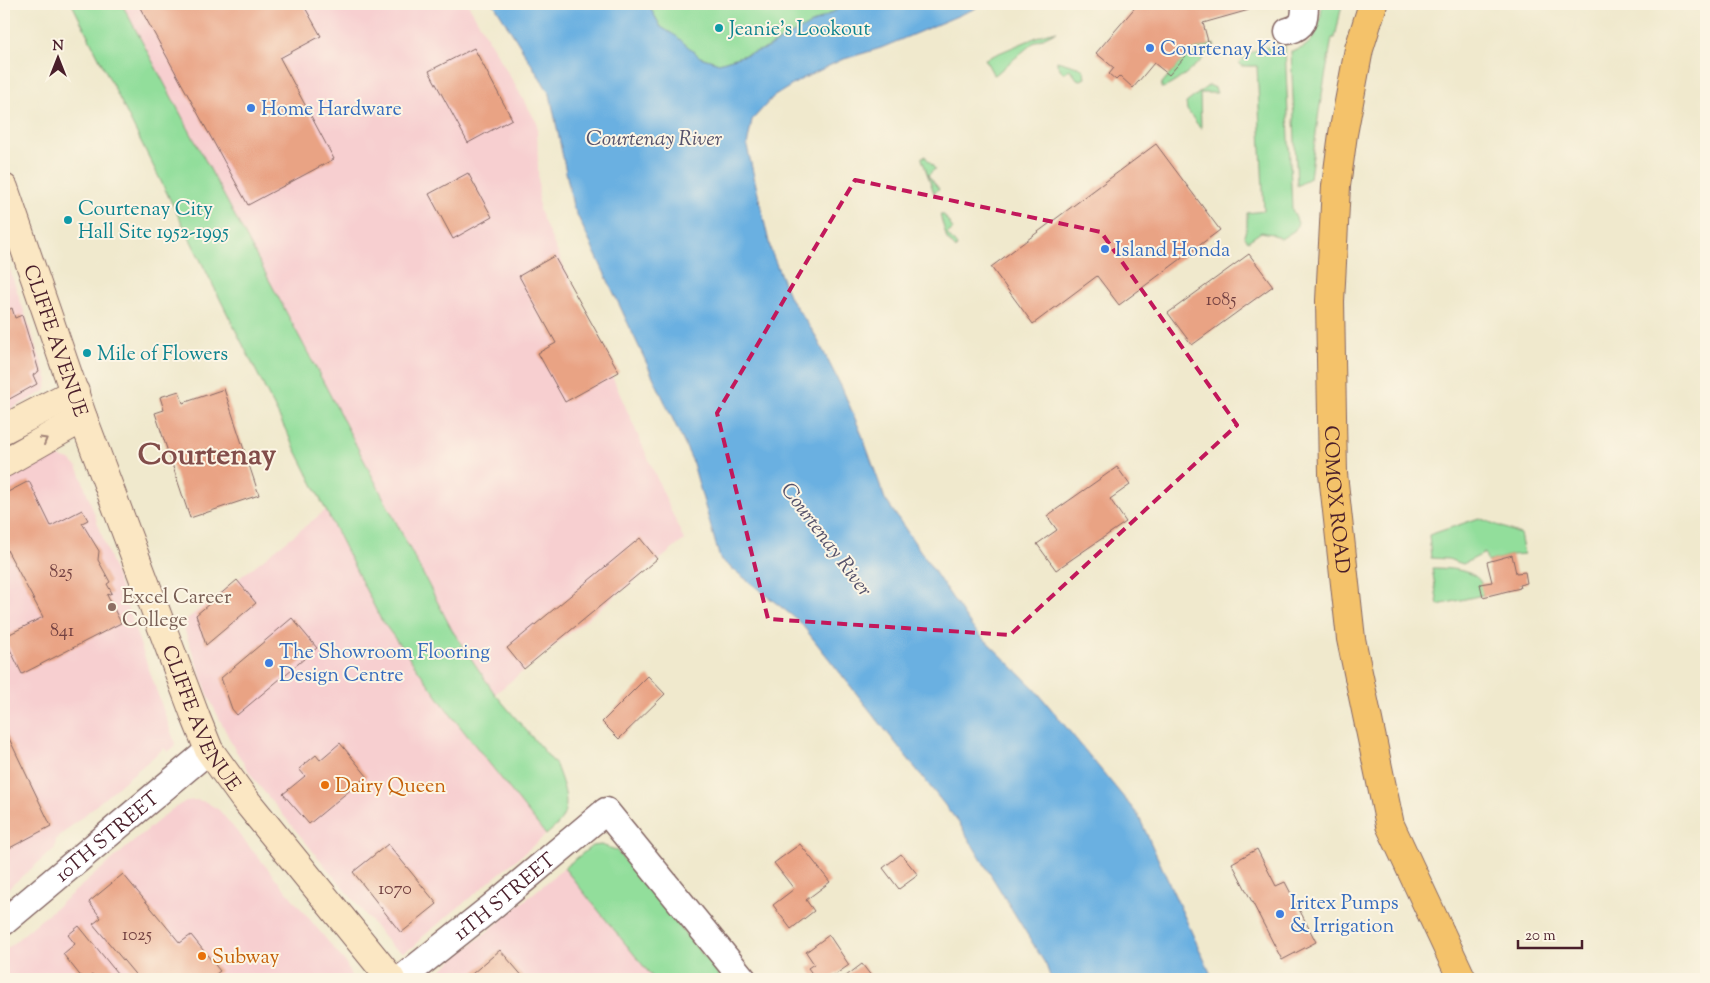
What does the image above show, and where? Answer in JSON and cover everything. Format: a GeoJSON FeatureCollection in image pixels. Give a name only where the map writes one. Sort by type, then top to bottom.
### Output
{"type":"FeatureCollection","features":[{"type":"Feature","properties":{"kind":"main road","name":"COMOX ROAD"},"geometry":{"type":"LineString","coordinates":[[1373,4],[1359,49],[1343,134],[1336,186],[1330,301],[1333,474],[1351,639],[1390,825],[1462,979]]}},
{"type":"Feature","properties":{"kind":"main road","name":"CLIFFE AVENUE"},"geometry":{"type":"LineString","coordinates":[[4,188],[83,418],[209,750],[243,797],[391,979]]}},
{"type":"Feature","properties":{"kind":"main road"},"geometry":{"type":"LineString","coordinates":[[4,429],[75,392]]}},
{"type":"Feature","properties":{"kind":"main road"},"geometry":{"type":"LineString","coordinates":[[4,463],[83,418]]}},
{"type":"Feature","properties":{"kind":"street"},"geometry":{"type":"LineString","coordinates":[[1288,31],[1297,29],[1304,20],[1305,4]]}},
{"type":"Feature","properties":{"kind":"street","name":"10TH STREET"},"geometry":{"type":"LineString","coordinates":[[4,922],[209,750]]}},
{"type":"Feature","properties":{"kind":"street","name":"11TH STREET"},"geometry":{"type":"LineString","coordinates":[[401,979],[490,909],[606,811],[743,979]]}},
{"type":"Feature","properties":{"kind":"highlighted area"},"geometry":{"type":"Polygon","coordinates":[[[855,180],[1101,232],[1237,425],[1010,635],[768,619],[717,413],[855,180]]]}},
{"type":"Feature","properties":{"kind":"shaded area"},"geometry":{"type":"Polygon","coordinates":[[[122,4],[468,4],[537,123],[539,210],[684,540],[495,694],[452,630],[325,385],[122,4]]]}},
{"type":"Feature","properties":{"kind":"shaded area"},"geometry":{"type":"Polygon","coordinates":[[[4,253],[48,381],[45,391],[4,413],[4,253]]]}},
{"type":"Feature","properties":{"kind":"shaded area"},"geometry":{"type":"Polygon","coordinates":[[[58,457],[70,460],[80,473],[175,743],[174,747],[168,752],[164,748],[56,839],[55,848],[4,892],[4,482],[47,459],[58,457]]]}},
{"type":"Feature","properties":{"kind":"shaded area"},"geometry":{"type":"Polygon","coordinates":[[[326,510],[380,618],[451,715],[546,835],[420,939],[415,946],[403,952],[392,947],[255,781],[234,748],[209,698],[182,623],[326,510]]]}},
{"type":"Feature","properties":{"kind":"shaded area"},"geometry":{"type":"Polygon","coordinates":[[[197,800],[206,802],[219,810],[346,963],[352,979],[4,979],[4,951],[171,810],[186,801],[197,800]]]}},
{"type":"Feature","properties":{"kind":"shaded area"},"geometry":{"type":"Polygon","coordinates":[[[564,868],[654,979],[430,979],[564,868]]]}},
{"type":"Feature","properties":{"kind":"green space"},"geometry":{"type":"Polygon","coordinates":[[[72,4],[122,4],[325,385],[452,630],[495,694],[556,765],[565,793],[566,807],[560,822],[546,835],[451,715],[380,618],[72,4]]]}},
{"type":"Feature","properties":{"kind":"green space"},"geometry":{"type":"Polygon","coordinates":[[[648,4],[848,4],[765,49],[719,63],[700,57],[661,27],[648,4]]]}},
{"type":"Feature","properties":{"kind":"green space"},"geometry":{"type":"Polygon","coordinates":[[[1322,4],[1342,4],[1335,38],[1332,38],[1319,111],[1310,178],[1297,186],[1291,51],[1306,46],[1311,41],[1318,27],[1322,4]]]}},
{"type":"Feature","properties":{"kind":"green space"},"geometry":{"type":"Polygon","coordinates":[[[1057,31],[1033,43],[995,75],[985,59],[1044,34],[1057,31]]]}},
{"type":"Feature","properties":{"kind":"green space"},"geometry":{"type":"Polygon","coordinates":[[[1214,44],[1215,46],[1211,51],[1190,71],[1173,83],[1161,88],[1162,83],[1190,51],[1214,44]]]}},
{"type":"Feature","properties":{"kind":"green space"},"geometry":{"type":"Polygon","coordinates":[[[1285,46],[1292,209],[1298,223],[1295,230],[1281,239],[1272,234],[1261,232],[1248,241],[1244,236],[1247,226],[1247,213],[1264,211],[1257,66],[1241,66],[1239,63],[1254,51],[1285,46]]]}},
{"type":"Feature","properties":{"kind":"green space"},"geometry":{"type":"Polygon","coordinates":[[[1057,61],[1081,68],[1084,71],[1085,78],[1077,79],[1070,69],[1063,73],[1057,61]]]}},
{"type":"Feature","properties":{"kind":"green space"},"geometry":{"type":"Polygon","coordinates":[[[1209,85],[1215,88],[1217,93],[1200,93],[1201,129],[1187,110],[1186,103],[1209,85]]]}},
{"type":"Feature","properties":{"kind":"green space"},"geometry":{"type":"Polygon","coordinates":[[[925,156],[935,169],[928,175],[939,189],[934,193],[922,159],[925,156]]]}},
{"type":"Feature","properties":{"kind":"green space"},"geometry":{"type":"Polygon","coordinates":[[[940,215],[944,215],[953,229],[947,234],[957,246],[956,249],[947,239],[940,215]]]}},
{"type":"Feature","properties":{"kind":"green space"},"geometry":{"type":"Polygon","coordinates":[[[1479,518],[1520,534],[1524,554],[1512,555],[1487,562],[1485,553],[1463,564],[1448,559],[1431,558],[1429,535],[1479,518]]]}},
{"type":"Feature","properties":{"kind":"green space"},"geometry":{"type":"Polygon","coordinates":[[[1432,568],[1459,570],[1473,575],[1482,584],[1483,595],[1438,605],[1432,568]]]}},
{"type":"Feature","properties":{"kind":"green space"},"geometry":{"type":"Polygon","coordinates":[[[601,845],[616,850],[723,979],[654,979],[564,868],[592,846],[601,845]]]}},
{"type":"Feature","properties":{"kind":"water","name":"Courtenay River"},"geometry":{"type":"Polygon","coordinates":[[[494,4],[648,4],[661,27],[676,36],[700,57],[719,63],[765,49],[848,4],[986,4],[881,48],[841,60],[802,79],[773,97],[752,120],[747,146],[771,251],[790,298],[814,333],[842,388],[862,435],[885,499],[972,627],[1034,688],[1138,815],[1213,979],[1051,979],[1046,965],[959,823],[799,621],[720,559],[692,460],[573,206],[550,94],[494,4]]]}},
{"type":"Feature","properties":{"kind":"building","name":"Home Hardware"},"geometry":{"type":"Polygon","coordinates":[[[138,4],[303,4],[321,36],[280,58],[334,159],[248,205],[138,4]]]}},
{"type":"Feature","properties":{"kind":"building","name":"Courtenay Kia"},"geometry":{"type":"Polygon","coordinates":[[[1138,4],[1247,4],[1249,10],[1203,23],[1209,45],[1190,51],[1169,75],[1154,63],[1133,88],[1120,76],[1116,80],[1109,74],[1114,68],[1096,53],[1138,4]]]}},
{"type":"Feature","properties":{"kind":"building"},"geometry":{"type":"Polygon","coordinates":[[[474,48],[512,119],[468,143],[429,71],[474,48]]]}},
{"type":"Feature","properties":{"kind":"building","name":"Island Honda"},"geometry":{"type":"Polygon","coordinates":[[[1156,144],[1220,230],[1119,305],[1097,276],[1033,324],[991,267],[1156,144]]]}},
{"type":"Feature","properties":{"kind":"building"},"geometry":{"type":"Polygon","coordinates":[[[468,173],[492,217],[453,239],[429,194],[468,173]]]}},
{"type":"Feature","properties":{"kind":"building"},"geometry":{"type":"Polygon","coordinates":[[[1249,254],[1273,286],[1192,345],[1168,313],[1249,254]]]}},
{"type":"Feature","properties":{"kind":"building"},"geometry":{"type":"Polygon","coordinates":[[[554,256],[619,372],[565,402],[538,353],[556,343],[519,276],[554,256]]]}},
{"type":"Feature","properties":{"kind":"building"},"geometry":{"type":"Polygon","coordinates":[[[12,308],[15,318],[22,315],[39,371],[33,375],[37,384],[4,402],[4,312],[12,308]]]}},
{"type":"Feature","properties":{"kind":"building"},"geometry":{"type":"Polygon","coordinates":[[[224,389],[259,495],[190,518],[155,413],[164,410],[160,397],[179,391],[183,403],[224,389]]]}},
{"type":"Feature","properties":{"kind":"building"},"geometry":{"type":"Polygon","coordinates":[[[1117,467],[1130,485],[1110,499],[1126,522],[1056,570],[1037,544],[1057,530],[1047,516],[1117,467]]]}},
{"type":"Feature","properties":{"kind":"building"},"geometry":{"type":"Polygon","coordinates":[[[29,481],[51,526],[82,510],[88,520],[82,523],[99,551],[98,560],[110,582],[107,584],[112,593],[107,595],[121,623],[22,674],[4,637],[43,617],[7,550],[4,552],[4,494],[29,481]]]}},
{"type":"Feature","properties":{"kind":"building"},"geometry":{"type":"Polygon","coordinates":[[[640,538],[657,559],[524,669],[507,648],[640,538]]]}},
{"type":"Feature","properties":{"kind":"building"},"geometry":{"type":"Polygon","coordinates":[[[1512,555],[1516,573],[1525,572],[1527,583],[1519,585],[1520,588],[1483,597],[1480,584],[1492,582],[1487,562],[1512,555]]]}},
{"type":"Feature","properties":{"kind":"building"},"geometry":{"type":"Polygon","coordinates":[[[237,580],[256,603],[206,645],[196,615],[237,580]]]}},
{"type":"Feature","properties":{"kind":"building","name":"The Showroom Flooring Design Centre"},"geometry":{"type":"Polygon","coordinates":[[[292,618],[317,648],[237,715],[232,709],[221,678],[292,618]]]}},
{"type":"Feature","properties":{"kind":"building"},"geometry":{"type":"Polygon","coordinates":[[[648,676],[665,694],[619,739],[602,722],[648,676]]]}},
{"type":"Feature","properties":{"kind":"building"},"geometry":{"type":"Polygon","coordinates":[[[4,728],[51,826],[4,851],[4,728]]]}},
{"type":"Feature","properties":{"kind":"building","name":"Dairy Queen"},"geometry":{"type":"Polygon","coordinates":[[[340,743],[367,776],[309,824],[283,794],[305,776],[299,769],[316,755],[320,760],[340,743]]]}},
{"type":"Feature","properties":{"kind":"building"},"geometry":{"type":"Polygon","coordinates":[[[388,844],[437,904],[401,933],[353,872],[388,844]]]}},
{"type":"Feature","properties":{"kind":"building"},"geometry":{"type":"Polygon","coordinates":[[[800,844],[830,882],[806,900],[814,911],[791,929],[773,905],[794,889],[774,863],[800,844]]]}},
{"type":"Feature","properties":{"kind":"building","name":"Iritex Pumps & Irrigation"},"geometry":{"type":"Polygon","coordinates":[[[1257,849],[1276,886],[1285,882],[1316,942],[1282,960],[1232,863],[1257,849]]]}},
{"type":"Feature","properties":{"kind":"building"},"geometry":{"type":"Polygon","coordinates":[[[901,854],[918,875],[899,889],[883,868],[901,854]]]}},
{"type":"Feature","properties":{"kind":"building"},"geometry":{"type":"Polygon","coordinates":[[[123,874],[180,943],[191,935],[220,971],[216,974],[220,979],[139,979],[93,924],[101,918],[89,902],[123,874]]]}},
{"type":"Feature","properties":{"kind":"building"},"geometry":{"type":"Polygon","coordinates":[[[79,926],[117,973],[109,979],[95,979],[92,975],[87,979],[83,979],[63,954],[75,944],[68,935],[79,926]]]}},
{"type":"Feature","properties":{"kind":"building"},"geometry":{"type":"Polygon","coordinates":[[[829,935],[849,965],[829,979],[816,979],[808,968],[814,964],[806,952],[829,935]]]}},
{"type":"Feature","properties":{"kind":"building"},"geometry":{"type":"Polygon","coordinates":[[[500,950],[525,979],[466,979],[500,950]]]}},
{"type":"Feature","properties":{"kind":"building"},"geometry":{"type":"Polygon","coordinates":[[[862,964],[872,977],[870,979],[842,979],[862,964]]]}},
{"type":"Feature","properties":{"kind":"place","name":"Jeanie's Lookout"},"geometry":{"type":"Point","coordinates":[719,28]}},
{"type":"Feature","properties":{"kind":"place","name":"Courtenay Kia"},"geometry":{"type":"Point","coordinates":[1150,48]}},
{"type":"Feature","properties":{"kind":"place","name":"Home Hardware"},"geometry":{"type":"Point","coordinates":[251,108]}},
{"type":"Feature","properties":{"kind":"place","name":"Courtenay City Hall Site 1952-1995"},"geometry":{"type":"Point","coordinates":[68,220]}},
{"type":"Feature","properties":{"kind":"place","name":"Island Honda"},"geometry":{"type":"Point","coordinates":[1105,249]}},
{"type":"Feature","properties":{"kind":"place","name":"Mile of Flowers"},"geometry":{"type":"Point","coordinates":[87,353]}},
{"type":"Feature","properties":{"kind":"place","name":"Excel Career College"},"geometry":{"type":"Point","coordinates":[112,607]}},
{"type":"Feature","properties":{"kind":"place","name":"The Showroom Flooring Design Centre"},"geometry":{"type":"Point","coordinates":[269,663]}},
{"type":"Feature","properties":{"kind":"place","name":"Dairy Queen"},"geometry":{"type":"Point","coordinates":[325,785]}},
{"type":"Feature","properties":{"kind":"place","name":"Iritex Pumps & Irrigation"},"geometry":{"type":"Point","coordinates":[1280,914]}},
{"type":"Feature","properties":{"kind":"place","name":"Subway"},"geometry":{"type":"Point","coordinates":[202,956]}},
{"type":"Feature","properties":{"kind":"district","name":"Courtenay"},"geometry":{"type":"Point","coordinates":[207,454]}}]}
